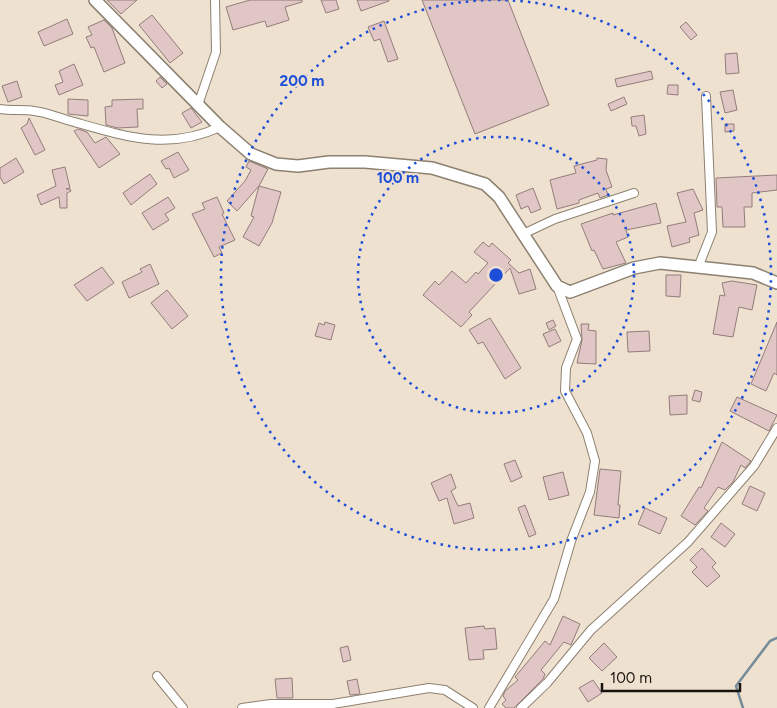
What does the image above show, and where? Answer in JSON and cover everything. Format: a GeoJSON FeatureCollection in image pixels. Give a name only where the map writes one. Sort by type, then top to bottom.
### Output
{"type":"FeatureCollection","features":[{"type":"Feature","properties":{"kind":"street"},"geometry":{"type":"LineString","coordinates":[[95,0],[220,127],[251,154],[276,164],[298,166],[329,162],[365,162],[432,168],[485,184],[499,197],[557,286],[577,339],[566,368],[565,391],[587,433],[595,461],[590,492],[571,541],[554,599],[489,708]]}},
{"type":"Feature","properties":{"kind":"street"},"geometry":{"type":"LineString","coordinates":[[198,105],[216,52],[215,0]]}},
{"type":"Feature","properties":{"kind":"street"},"geometry":{"type":"LineString","coordinates":[[699,265],[712,232],[706,96]]}},
{"type":"Feature","properties":{"kind":"street"},"geometry":{"type":"LineString","coordinates":[[0,109],[13,112],[34,110],[139,139],[167,141],[200,137],[220,127]]}},
{"type":"Feature","properties":{"kind":"street"},"geometry":{"type":"LineString","coordinates":[[523,234],[555,219],[634,193]]}},
{"type":"Feature","properties":{"kind":"street"},"geometry":{"type":"LineString","coordinates":[[557,286],[570,292],[634,268],[660,263],[699,265],[753,273],[777,284]]}},
{"type":"Feature","properties":{"kind":"street"},"geometry":{"type":"LineString","coordinates":[[521,708],[547,683],[591,630],[688,542],[754,466],[777,428]]}},
{"type":"Feature","properties":{"kind":"street"},"geometry":{"type":"LineString","coordinates":[[157,676],[183,708]]}},
{"type":"Feature","properties":{"kind":"street"},"geometry":{"type":"LineString","coordinates":[[242,708],[271,704],[333,704],[429,688],[445,690],[473,708]]}},
{"type":"Feature","properties":{"kind":"building"},"geometry":{"type":"Polygon","coordinates":[[[107,0],[137,0],[121,14],[107,0]]]}},
{"type":"Feature","properties":{"kind":"building"},"geometry":{"type":"Polygon","coordinates":[[[250,0],[302,0],[302,2],[285,7],[289,20],[267,27],[265,21],[233,30],[226,7],[250,0]]]}},
{"type":"Feature","properties":{"kind":"building"},"geometry":{"type":"Polygon","coordinates":[[[321,0],[336,0],[339,9],[326,13],[321,0]]]}},
{"type":"Feature","properties":{"kind":"building"},"geometry":{"type":"Polygon","coordinates":[[[357,0],[389,0],[389,1],[361,11],[357,0]]]}},
{"type":"Feature","properties":{"kind":"building"},"geometry":{"type":"Polygon","coordinates":[[[422,0],[508,0],[549,105],[475,134],[422,0]]]}},
{"type":"Feature","properties":{"kind":"building"},"geometry":{"type":"Polygon","coordinates":[[[152,15],[183,53],[170,63],[139,25],[152,15]]]}},
{"type":"Feature","properties":{"kind":"building"},"geometry":{"type":"Polygon","coordinates":[[[67,19],[73,34],[44,46],[38,32],[67,19]]]}},
{"type":"Feature","properties":{"kind":"building"},"geometry":{"type":"Polygon","coordinates":[[[104,20],[112,28],[125,63],[104,72],[94,47],[91,48],[86,37],[92,35],[88,27],[104,20]]]}},
{"type":"Feature","properties":{"kind":"building"},"geometry":{"type":"Polygon","coordinates":[[[384,21],[398,59],[388,62],[380,39],[374,41],[368,27],[384,21]]]}},
{"type":"Feature","properties":{"kind":"building"},"geometry":{"type":"Polygon","coordinates":[[[686,22],[697,35],[691,40],[680,27],[686,22]]]}},
{"type":"Feature","properties":{"kind":"building"},"geometry":{"type":"Polygon","coordinates":[[[737,53],[739,73],[726,74],[725,54],[737,53]]]}},
{"type":"Feature","properties":{"kind":"building"},"geometry":{"type":"Polygon","coordinates":[[[74,64],[83,85],[59,95],[55,85],[63,82],[59,71],[74,64]]]}},
{"type":"Feature","properties":{"kind":"building"},"geometry":{"type":"Polygon","coordinates":[[[651,71],[653,79],[617,87],[615,79],[651,71]]]}},
{"type":"Feature","properties":{"kind":"building"},"geometry":{"type":"Polygon","coordinates":[[[160,77],[167,84],[162,88],[156,81],[160,77]]]}},
{"type":"Feature","properties":{"kind":"building"},"geometry":{"type":"Polygon","coordinates":[[[17,81],[22,97],[8,102],[2,86],[17,81]]]}},
{"type":"Feature","properties":{"kind":"building"},"geometry":{"type":"Polygon","coordinates":[[[668,85],[678,85],[678,95],[667,94],[668,85]]]}},
{"type":"Feature","properties":{"kind":"building"},"geometry":{"type":"Polygon","coordinates":[[[733,90],[737,110],[725,113],[720,92],[733,90]]]}},
{"type":"Feature","properties":{"kind":"building"},"geometry":{"type":"Polygon","coordinates":[[[624,97],[627,104],[611,111],[608,104],[624,97]]]}},
{"type":"Feature","properties":{"kind":"building"},"geometry":{"type":"Polygon","coordinates":[[[68,99],[88,100],[88,116],[68,114],[68,99]]]}},
{"type":"Feature","properties":{"kind":"building"},"geometry":{"type":"Polygon","coordinates":[[[143,99],[143,109],[137,109],[138,127],[118,128],[106,125],[105,107],[112,106],[112,100],[143,99]]]}},
{"type":"Feature","properties":{"kind":"building"},"geometry":{"type":"Polygon","coordinates":[[[191,108],[202,122],[191,128],[182,113],[191,108]]]}},
{"type":"Feature","properties":{"kind":"building"},"geometry":{"type":"Polygon","coordinates":[[[644,115],[646,134],[639,136],[636,126],[632,126],[631,117],[644,115]]]}},
{"type":"Feature","properties":{"kind":"building"},"geometry":{"type":"Polygon","coordinates":[[[29,118],[45,150],[35,155],[21,128],[27,124],[29,118]]]}},
{"type":"Feature","properties":{"kind":"building"},"geometry":{"type":"Polygon","coordinates":[[[725,124],[734,124],[734,131],[725,132],[725,124]]]}},
{"type":"Feature","properties":{"kind":"building"},"geometry":{"type":"Polygon","coordinates":[[[78,129],[87,132],[95,143],[106,137],[120,154],[99,168],[74,131],[78,129]]]}},
{"type":"Feature","properties":{"kind":"building"},"geometry":{"type":"Polygon","coordinates":[[[178,152],[189,170],[174,178],[169,168],[166,169],[161,161],[178,152]]]}},
{"type":"Feature","properties":{"kind":"building"},"geometry":{"type":"Polygon","coordinates":[[[16,158],[24,172],[4,184],[0,177],[0,168],[16,158]]]}},
{"type":"Feature","properties":{"kind":"building"},"geometry":{"type":"Polygon","coordinates":[[[597,158],[607,159],[606,170],[612,187],[606,189],[608,195],[600,198],[598,193],[579,200],[579,203],[557,209],[550,180],[576,173],[574,166],[597,160],[597,158]]]}},
{"type":"Feature","properties":{"kind":"building"},"geometry":{"type":"Polygon","coordinates":[[[249,161],[268,169],[259,186],[237,211],[227,201],[245,181],[251,170],[246,167],[249,161]]]}},
{"type":"Feature","properties":{"kind":"building"},"geometry":{"type":"Polygon","coordinates":[[[65,167],[70,188],[66,189],[71,191],[67,193],[67,208],[60,208],[59,197],[41,205],[37,195],[56,186],[52,170],[65,167]]]}},
{"type":"Feature","properties":{"kind":"building"},"geometry":{"type":"Polygon","coordinates":[[[150,174],[157,184],[131,205],[123,193],[150,174]]]}},
{"type":"Feature","properties":{"kind":"building"},"geometry":{"type":"Polygon","coordinates":[[[777,175],[777,190],[752,193],[752,207],[744,207],[745,227],[723,227],[722,207],[717,207],[716,178],[777,175]]]}},
{"type":"Feature","properties":{"kind":"building"},"geometry":{"type":"Polygon","coordinates":[[[259,186],[281,192],[272,223],[259,246],[243,237],[254,217],[251,216],[259,186]]]}},
{"type":"Feature","properties":{"kind":"building"},"geometry":{"type":"Polygon","coordinates":[[[533,188],[541,209],[531,213],[528,206],[521,209],[516,195],[533,188]]]}},
{"type":"Feature","properties":{"kind":"building"},"geometry":{"type":"Polygon","coordinates":[[[693,189],[703,210],[694,213],[699,235],[689,238],[690,242],[672,247],[667,226],[686,222],[677,193],[693,189]]]}},
{"type":"Feature","properties":{"kind":"building"},"geometry":{"type":"Polygon","coordinates":[[[168,197],[175,208],[165,214],[169,220],[153,230],[142,213],[168,197]]]}},
{"type":"Feature","properties":{"kind":"building"},"geometry":{"type":"Polygon","coordinates":[[[217,197],[224,213],[222,214],[235,240],[219,247],[222,253],[214,257],[192,214],[205,209],[202,203],[217,197]]]}},
{"type":"Feature","properties":{"kind":"building"},"geometry":{"type":"Polygon","coordinates":[[[656,203],[661,223],[626,230],[628,237],[616,242],[626,263],[603,269],[594,250],[592,251],[581,224],[613,213],[613,215],[656,203]]]}},
{"type":"Feature","properties":{"kind":"building"},"geometry":{"type":"Polygon","coordinates":[[[483,242],[489,247],[492,243],[511,260],[508,263],[519,273],[530,269],[536,289],[519,294],[510,268],[469,312],[472,315],[461,327],[423,295],[435,281],[439,285],[452,271],[466,283],[476,272],[478,274],[488,263],[474,252],[483,242]]]}},
{"type":"Feature","properties":{"kind":"building"},"geometry":{"type":"Polygon","coordinates":[[[150,264],[159,284],[129,298],[122,282],[142,272],[140,269],[150,264]]]}},
{"type":"Feature","properties":{"kind":"building"},"geometry":{"type":"Polygon","coordinates":[[[102,267],[114,283],[87,301],[74,285],[102,267]]]}},
{"type":"Feature","properties":{"kind":"building"},"geometry":{"type":"Polygon","coordinates":[[[666,275],[681,275],[680,297],[666,296],[666,275]]]}},
{"type":"Feature","properties":{"kind":"building"},"geometry":{"type":"Polygon","coordinates":[[[732,281],[757,285],[752,310],[739,307],[733,337],[713,334],[720,295],[725,296],[722,283],[732,281]]]}},
{"type":"Feature","properties":{"kind":"building"},"geometry":{"type":"Polygon","coordinates":[[[167,290],[188,316],[172,329],[151,303],[167,290]]]}},
{"type":"Feature","properties":{"kind":"building"},"geometry":{"type":"Polygon","coordinates":[[[490,318],[521,368],[505,379],[483,342],[478,344],[469,330],[490,318]]]}},
{"type":"Feature","properties":{"kind":"building"},"geometry":{"type":"Polygon","coordinates":[[[553,320],[556,326],[549,330],[546,323],[553,320]]]}},
{"type":"Feature","properties":{"kind":"building"},"geometry":{"type":"Polygon","coordinates":[[[325,322],[335,325],[331,340],[315,336],[319,323],[324,325],[325,322]]]}},
{"type":"Feature","properties":{"kind":"building"},"geometry":{"type":"Polygon","coordinates":[[[777,322],[777,375],[774,373],[766,391],[751,384],[777,322]]]}},
{"type":"Feature","properties":{"kind":"building"},"geometry":{"type":"Polygon","coordinates":[[[581,324],[589,324],[588,330],[596,331],[596,364],[577,363],[582,340],[581,324]]]}},
{"type":"Feature","properties":{"kind":"building"},"geometry":{"type":"Polygon","coordinates":[[[555,329],[561,341],[549,347],[543,334],[555,329]]]}},
{"type":"Feature","properties":{"kind":"building"},"geometry":{"type":"Polygon","coordinates":[[[649,331],[650,351],[628,352],[627,332],[649,331]]]}},
{"type":"Feature","properties":{"kind":"building"},"geometry":{"type":"Polygon","coordinates":[[[695,390],[702,392],[700,402],[692,400],[695,390]]]}},
{"type":"Feature","properties":{"kind":"building"},"geometry":{"type":"Polygon","coordinates":[[[687,395],[687,414],[670,415],[669,396],[687,395]]]}},
{"type":"Feature","properties":{"kind":"building"},"geometry":{"type":"Polygon","coordinates":[[[737,397],[777,415],[769,431],[730,411],[737,397]]]}},
{"type":"Feature","properties":{"kind":"building"},"geometry":{"type":"Polygon","coordinates":[[[722,442],[751,461],[745,468],[741,465],[733,482],[725,490],[718,487],[704,508],[708,511],[695,525],[681,516],[699,487],[701,488],[722,442]]]}},
{"type":"Feature","properties":{"kind":"building"},"geometry":{"type":"Polygon","coordinates":[[[515,460],[522,477],[511,482],[504,464],[515,460]]]}},
{"type":"Feature","properties":{"kind":"building"},"geometry":{"type":"Polygon","coordinates":[[[600,469],[621,471],[618,505],[620,505],[619,518],[594,515],[600,469]]]}},
{"type":"Feature","properties":{"kind":"building"},"geometry":{"type":"Polygon","coordinates":[[[563,472],[569,495],[549,500],[543,477],[563,472]]]}},
{"type":"Feature","properties":{"kind":"building"},"geometry":{"type":"Polygon","coordinates":[[[451,474],[456,488],[451,491],[458,506],[470,503],[474,518],[454,524],[447,498],[439,501],[431,483],[451,474]]]}},
{"type":"Feature","properties":{"kind":"building"},"geometry":{"type":"Polygon","coordinates":[[[750,486],[765,493],[757,511],[742,504],[750,486]]]}},
{"type":"Feature","properties":{"kind":"building"},"geometry":{"type":"Polygon","coordinates":[[[525,505],[536,534],[529,537],[518,508],[525,505]]]}},
{"type":"Feature","properties":{"kind":"building"},"geometry":{"type":"Polygon","coordinates":[[[645,508],[667,518],[660,534],[638,524],[645,508]]]}},
{"type":"Feature","properties":{"kind":"building"},"geometry":{"type":"Polygon","coordinates":[[[721,523],[735,534],[725,547],[711,537],[721,523]]]}},
{"type":"Feature","properties":{"kind":"building"},"geometry":{"type":"Polygon","coordinates":[[[702,548],[716,563],[712,567],[720,576],[707,587],[692,572],[697,567],[690,560],[702,548]]]}},
{"type":"Feature","properties":{"kind":"building"},"geometry":{"type":"Polygon","coordinates":[[[563,616],[580,624],[571,645],[564,642],[541,670],[545,674],[543,679],[514,708],[506,708],[502,704],[506,700],[503,696],[505,691],[518,680],[515,677],[545,641],[550,645],[563,616]]]}},
{"type":"Feature","properties":{"kind":"building"},"geometry":{"type":"Polygon","coordinates":[[[484,626],[485,629],[495,628],[497,649],[483,650],[484,659],[469,660],[465,628],[484,626]]]}},
{"type":"Feature","properties":{"kind":"building"},"geometry":{"type":"Polygon","coordinates":[[[604,643],[617,657],[602,671],[589,658],[604,643]]]}},
{"type":"Feature","properties":{"kind":"building"},"geometry":{"type":"Polygon","coordinates":[[[348,646],[351,660],[343,662],[340,648],[348,646]]]}},
{"type":"Feature","properties":{"kind":"building"},"geometry":{"type":"Polygon","coordinates":[[[292,678],[293,698],[277,698],[275,679],[292,678]]]}},
{"type":"Feature","properties":{"kind":"building"},"geometry":{"type":"Polygon","coordinates":[[[357,679],[360,694],[350,695],[347,681],[357,679]]]}},
{"type":"Feature","properties":{"kind":"building"},"geometry":{"type":"Polygon","coordinates":[[[593,680],[602,693],[588,702],[579,688],[593,680]]]}},
{"type":"Feature","properties":{"kind":"waterway"},"geometry":{"type":"LineString","coordinates":[[743,708],[736,686],[770,641],[777,638]]}}]}
